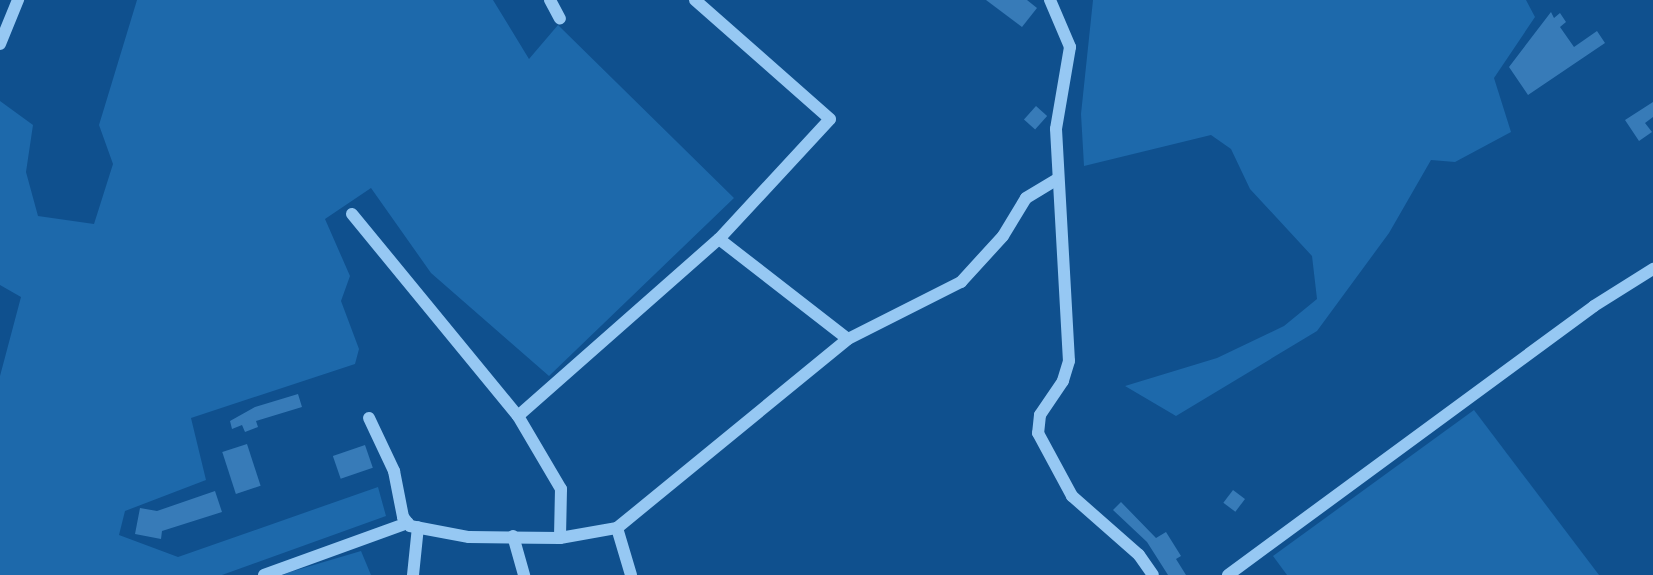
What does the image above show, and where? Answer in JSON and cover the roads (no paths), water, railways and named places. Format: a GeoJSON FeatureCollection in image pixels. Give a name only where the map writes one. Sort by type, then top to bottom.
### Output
{"type":"FeatureCollection","features":[{"type":"Feature","properties":{"kind":"street"},"geometry":{"type":"LineString","coordinates":[[0,44],[18,0]]}},
{"type":"Feature","properties":{"kind":"street"},"geometry":{"type":"LineString","coordinates":[[550,0],[560,19]]}},
{"type":"Feature","properties":{"kind":"street"},"geometry":{"type":"LineString","coordinates":[[518,416],[719,239],[830,119],[695,0]]}},
{"type":"Feature","properties":{"kind":"street"},"geometry":{"type":"LineString","coordinates":[[1050,0],[1070,47],[1056,129],[1069,361],[1063,381],[1040,415],[1038,433],[1072,496],[1139,555],[1153,575]]}},
{"type":"Feature","properties":{"kind":"street"},"geometry":{"type":"LineString","coordinates":[[264,575],[413,525],[469,537],[560,538],[617,528],[848,339],[961,282],[1003,236],[1026,198],[1058,179]]}},
{"type":"Feature","properties":{"kind":"street"},"geometry":{"type":"LineString","coordinates":[[352,214],[518,416],[561,489],[560,538]]}},
{"type":"Feature","properties":{"kind":"street"},"geometry":{"type":"LineString","coordinates":[[719,239],[848,339]]}},
{"type":"Feature","properties":{"kind":"street"},"geometry":{"type":"LineString","coordinates":[[1228,575],[1594,306],[1653,269]]}},
{"type":"Feature","properties":{"kind":"street"},"geometry":{"type":"LineString","coordinates":[[369,418],[394,471],[413,525],[413,575]]}},
{"type":"Feature","properties":{"kind":"street"},"geometry":{"type":"LineString","coordinates":[[617,528],[631,575]]}},
{"type":"Feature","properties":{"kind":"street"},"geometry":{"type":"LineString","coordinates":[[513,536],[524,575]]}}]}
